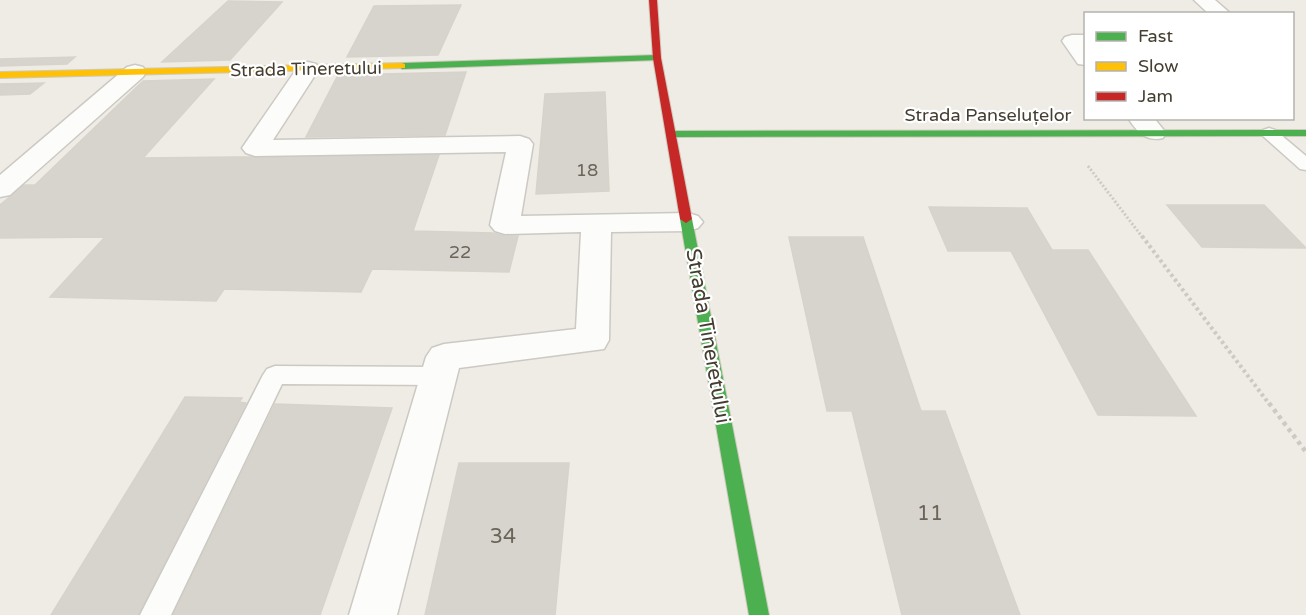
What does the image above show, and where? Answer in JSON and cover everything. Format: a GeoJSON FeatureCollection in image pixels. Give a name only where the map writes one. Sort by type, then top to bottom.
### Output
{"type":"FeatureCollection","features":[{"type":"Feature","properties":{"kind":"street","name":"Strada Tineretului"},"geometry":{"type":"LineString","coordinates":[[653,0],[657,58],[759,615]]}},
{"type":"Feature","properties":{"kind":"street"},"geometry":{"type":"LineString","coordinates":[[1203,0],[1219,12]]}},
{"type":"Feature","properties":{"kind":"street"},"geometry":{"type":"LineString","coordinates":[[1084,41],[1072,41],[1084,56]]}},
{"type":"Feature","properties":{"kind":"street","name":"Strada Tineretului"},"geometry":{"type":"LineString","coordinates":[[0,75],[308,69],[657,58]]}},
{"type":"Feature","properties":{"kind":"street"},"geometry":{"type":"LineString","coordinates":[[308,69],[255,148],[520,144],[505,225],[688,222]]}},
{"type":"Feature","properties":{"kind":"street"},"geometry":{"type":"LineString","coordinates":[[0,189],[135,72]]}},
{"type":"Feature","properties":{"kind":"street","name":"Strada Panseluțelor"},"geometry":{"type":"LineString","coordinates":[[671,134],[1147,126],[1306,133]]}},
{"type":"Feature","properties":{"kind":"street"},"geometry":{"type":"LineString","coordinates":[[373,615],[444,357],[592,340],[596,288],[596,224]]}},
{"type":"Feature","properties":{"kind":"lane"},"geometry":{"type":"LineString","coordinates":[[1269,133],[1306,165]]}},
{"type":"Feature","properties":{"kind":"lane"},"geometry":{"type":"LineString","coordinates":[[155,615],[275,375],[439,376]]}},
{"type":"Feature","properties":{"kind":"path"},"geometry":{"type":"LineString","coordinates":[[1088,165],[1306,452]]}},
{"type":"Feature","properties":{"kind":"building"},"geometry":{"type":"Polygon","coordinates":[[[228,1],[282,2],[230,60],[162,62],[228,1]]]}},
{"type":"Feature","properties":{"kind":"building"},"geometry":{"type":"Polygon","coordinates":[[[461,5],[438,55],[347,57],[374,6],[461,5]]]}},
{"type":"Feature","properties":{"kind":"building"},"geometry":{"type":"Polygon","coordinates":[[[75,57],[67,64],[0,66],[0,59],[75,57]]]}},
{"type":"Feature","properties":{"kind":"building"},"geometry":{"type":"Polygon","coordinates":[[[466,72],[445,135],[306,137],[338,75],[466,72]]]}},
{"type":"Feature","properties":{"kind":"building"},"geometry":{"type":"Polygon","coordinates":[[[214,79],[143,158],[439,155],[413,231],[493,233],[518,236],[509,272],[372,269],[361,292],[224,289],[216,301],[50,297],[105,237],[0,238],[0,205],[24,185],[35,185],[143,81],[214,79]]]}},
{"type":"Feature","properties":{"kind":"building"},"geometry":{"type":"Polygon","coordinates":[[[44,83],[30,94],[0,95],[0,84],[44,83]]]}},
{"type":"Feature","properties":{"kind":"building"},"geometry":{"type":"Polygon","coordinates":[[[605,92],[609,191],[536,194],[545,94],[605,92]]]}},
{"type":"Feature","properties":{"kind":"building"},"geometry":{"type":"Polygon","coordinates":[[[1167,205],[1264,205],[1306,248],[1202,247],[1167,205]]]}},
{"type":"Feature","properties":{"kind":"building"},"geometry":{"type":"Polygon","coordinates":[[[929,207],[1027,208],[1052,250],[1088,250],[1196,416],[1098,415],[1011,251],[948,251],[929,207]]]}},
{"type":"Feature","properties":{"kind":"building"},"geometry":{"type":"Polygon","coordinates":[[[789,237],[863,237],[921,411],[945,411],[1020,615],[902,615],[852,411],[827,411],[789,237]]]}},
{"type":"Feature","properties":{"kind":"building"},"geometry":{"type":"Polygon","coordinates":[[[185,397],[242,398],[239,402],[246,403],[138,615],[51,615],[185,397]]]}},
{"type":"Feature","properties":{"kind":"building"},"geometry":{"type":"Polygon","coordinates":[[[275,404],[392,408],[320,615],[173,615],[275,404]]]}},
{"type":"Feature","properties":{"kind":"building"},"geometry":{"type":"Polygon","coordinates":[[[459,463],[569,463],[555,615],[425,615],[459,463]]]}},
{"type":"Feature","properties":{"kind":"traffic: fast"},"geometry":{"type":"LineString","coordinates":[[402,66],[657,58]]}},
{"type":"Feature","properties":{"kind":"traffic: fast"},"geometry":{"type":"LineString","coordinates":[[671,134],[1306,133]]}},
{"type":"Feature","properties":{"kind":"traffic: fast"},"geometry":{"type":"LineString","coordinates":[[686,219],[759,615]]}},
{"type":"Feature","properties":{"kind":"traffic: slow"},"geometry":{"type":"LineString","coordinates":[[0,75],[402,66]]}},
{"type":"Feature","properties":{"kind":"traffic: jam"},"geometry":{"type":"LineString","coordinates":[[653,0],[657,58],[686,219]]}}]}
